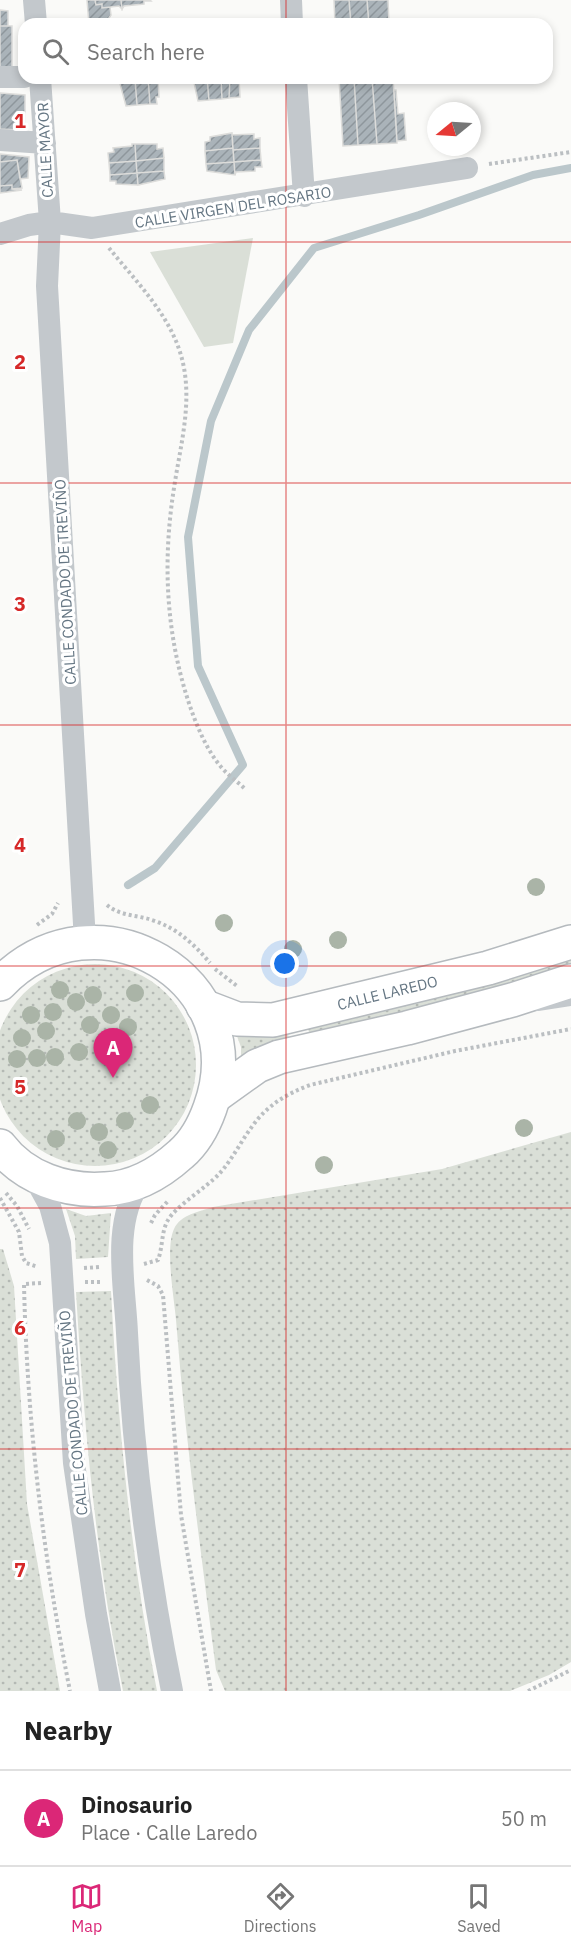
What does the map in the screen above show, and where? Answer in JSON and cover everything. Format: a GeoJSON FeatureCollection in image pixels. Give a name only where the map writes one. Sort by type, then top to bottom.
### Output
{"type":"FeatureCollection","features":[{"type":"Feature","properties":{"kind":"main road"},"geometry":{"type":"LineString","coordinates":[[0,984],[14,969],[36,955],[60,946],[85,941],[114,942],[141,950],[166,964],[187,983],[203,1006],[212,1028],[217,1050],[218,1073],[215,1096],[205,1123],[188,1148],[167,1167],[141,1181],[114,1189],[86,1191],[58,1185],[33,1174],[0,1146]]}},
{"type":"Feature","properties":{"kind":"main road","name":"CALLE LAREDO"},"geometry":{"type":"LineString","coordinates":[[203,1006],[237,1019],[273,1020],[488,968],[571,942]]}},
{"type":"Feature","properties":{"kind":"main road"},"geometry":{"type":"LineString","coordinates":[[215,1096],[257,1066],[279,1057],[460,1014],[571,981]]}},
{"type":"Feature","properties":{"kind":"street"},"geometry":{"type":"LineString","coordinates":[[34,0],[36,18]]}},
{"type":"Feature","properties":{"kind":"street"},"geometry":{"type":"LineString","coordinates":[[291,0],[292,18]]}},
{"type":"Feature","properties":{"kind":"street"},"geometry":{"type":"LineString","coordinates":[[0,77],[18,77]]}},
{"type":"Feature","properties":{"kind":"street","name":"CALLE MAYOR"},"geometry":{"type":"LineString","coordinates":[[40,84],[50,222]]}},
{"type":"Feature","properties":{"kind":"street"},"geometry":{"type":"LineString","coordinates":[[296,84],[304,196]]}},
{"type":"Feature","properties":{"kind":"street"},"geometry":{"type":"LineString","coordinates":[[0,140],[45,143]]}},
{"type":"Feature","properties":{"kind":"street","name":"CALLE VIRGEN DEL ROSARIO"},"geometry":{"type":"LineString","coordinates":[[0,234],[29,225],[50,222],[93,228],[304,196],[466,168]]}},
{"type":"Feature","properties":{"kind":"street","name":"CALLE CONDADO DE TREVIÑO"},"geometry":{"type":"LineString","coordinates":[[50,222],[47,286],[85,941]]}},
{"type":"Feature","properties":{"kind":"street","name":"CALLE CONDADO DE TREVIÑO"},"geometry":{"type":"LineString","coordinates":[[33,1174],[50,1206],[60,1243],[74,1463],[96,1614],[110,1691]]}},
{"type":"Feature","properties":{"kind":"street"},"geometry":{"type":"LineString","coordinates":[[141,1181],[135,1189],[126,1216],[124,1274],[138,1486],[156,1614],[172,1691]]}},
{"type":"Feature","properties":{"kind":"lane"},"geometry":{"type":"LineString","coordinates":[[460,1014],[513,1010],[571,1001]]}},
{"type":"Feature","properties":{"kind":"path"},"geometry":{"type":"LineString","coordinates":[[466,168],[571,152]]}},
{"type":"Feature","properties":{"kind":"path"},"geometry":{"type":"LineString","coordinates":[[93,228],[166,321],[179,350],[187,401],[185,432],[174,488],[166,562],[170,624],[181,682],[200,733],[221,767],[245,789]]}},
{"type":"Feature","properties":{"kind":"path"},"geometry":{"type":"LineString","coordinates":[[29,930],[52,914],[61,895],[61,881],[82,880]]}},
{"type":"Feature","properties":{"kind":"path"},"geometry":{"type":"LineString","coordinates":[[0,1198],[19,1232],[22,1256],[26,1263],[62,1276],[124,1274],[158,1260],[162,1250],[163,1229],[169,1217],[220,1173],[251,1127],[270,1106],[288,1093],[310,1085],[455,1051],[571,1029]]}},
{"type":"Feature","properties":{"kind":"path"},"geometry":{"type":"LineString","coordinates":[[0,1186],[17,1206],[31,1236]]}},
{"type":"Feature","properties":{"kind":"path"},"geometry":{"type":"LineString","coordinates":[[35,1256],[36,1283]]}},
{"type":"Feature","properties":{"kind":"path"},"geometry":{"type":"LineString","coordinates":[[70,1691],[40,1517],[31,1434],[24,1284],[62,1276],[124,1274],[158,1286],[164,1294],[181,1515],[211,1691]]}},
{"type":"Feature","properties":{"kind":"path"},"geometry":{"type":"LineString","coordinates":[[528,1691],[571,1670]]}},
{"type":"Feature","properties":{"kind":"shaded area"},"geometry":{"type":"Polygon","coordinates":[[[253,238],[233,343],[204,347],[150,252],[253,238]]]}},
{"type":"Feature","properties":{"kind":"shaded area"},"geometry":{"type":"Polygon","coordinates":[[[571,957],[571,967],[457,1002],[310,1035],[307,1026],[571,957]]]}},
{"type":"Feature","properties":{"kind":"shaded area"},"geometry":{"type":"Polygon","coordinates":[[[105,964],[124,968],[151,981],[173,1001],[184,1017],[192,1036],[196,1055],[196,1075],[192,1094],[179,1121],[151,1149],[115,1164],[85,1166],[66,1162],[47,1154],[17,1129],[6,1113],[-1,1096],[-1,1034],[6,1017],[17,1001],[39,981],[75,966],[105,964]]]}},
{"type":"Feature","properties":{"kind":"shaded area"},"geometry":{"type":"Polygon","coordinates":[[[287,1029],[289,1039],[241,1059],[241,1047],[235,1031],[287,1029]]]}},
{"type":"Feature","properties":{"kind":"shaded area"},"geometry":{"type":"Polygon","coordinates":[[[571,1132],[571,1662],[549,1675],[510,1691],[225,1691],[216,1670],[184,1408],[170,1261],[171,1238],[177,1224],[191,1214],[213,1207],[442,1169],[571,1132]]]}},
{"type":"Feature","properties":{"kind":"shaded area"},"geometry":{"type":"Polygon","coordinates":[[[66,1209],[86,1216],[111,1213],[108,1257],[76,1259],[75,1236],[66,1209]]]}},
{"type":"Feature","properties":{"kind":"shaded area"},"geometry":{"type":"Polygon","coordinates":[[[0,1249],[3,1249],[14,1286],[27,1504],[60,1691],[0,1691],[0,1249]]]}},
{"type":"Feature","properties":{"kind":"shaded area"},"geometry":{"type":"Polygon","coordinates":[[[111,1291],[117,1391],[127,1492],[140,1592],[157,1691],[123,1691],[105,1592],[92,1492],[76,1292],[111,1291]]]}},
{"type":"Feature","properties":{"kind":"building"},"geometry":{"type":"Polygon","coordinates":[[[87,0],[95,0],[96,5],[102,4],[102,8],[110,7],[109,18],[88,18],[87,0]]]}},
{"type":"Feature","properties":{"kind":"building"},"geometry":{"type":"Polygon","coordinates":[[[95,0],[121,0],[122,9],[119,6],[102,8],[102,4],[96,5],[95,0]]]}},
{"type":"Feature","properties":{"kind":"building"},"geometry":{"type":"Polygon","coordinates":[[[121,0],[151,1],[124,6],[122,9],[121,0]]]}},
{"type":"Feature","properties":{"kind":"building"},"geometry":{"type":"Polygon","coordinates":[[[334,0],[349,0],[350,18],[335,18],[334,0]]]}},
{"type":"Feature","properties":{"kind":"building"},"geometry":{"type":"Polygon","coordinates":[[[349,0],[367,0],[368,18],[350,18],[349,0]]]}},
{"type":"Feature","properties":{"kind":"building"},"geometry":{"type":"Polygon","coordinates":[[[367,0],[388,0],[389,18],[368,18],[367,0]]]}},
{"type":"Feature","properties":{"kind":"building"},"geometry":{"type":"Polygon","coordinates":[[[0,10],[8,11],[8,26],[0,26],[0,10]]]}},
{"type":"Feature","properties":{"kind":"building"},"geometry":{"type":"Polygon","coordinates":[[[0,26],[12,26],[12,67],[0,67],[0,26]]]}},
{"type":"Feature","properties":{"kind":"building"},"geometry":{"type":"Polygon","coordinates":[[[120,84],[135,84],[137,105],[126,106],[120,84]]]}},
{"type":"Feature","properties":{"kind":"building"},"geometry":{"type":"Polygon","coordinates":[[[135,84],[148,84],[150,104],[137,105],[135,84]]]}},
{"type":"Feature","properties":{"kind":"building"},"geometry":{"type":"Polygon","coordinates":[[[148,84],[158,84],[157,104],[150,104],[148,84]]]}},
{"type":"Feature","properties":{"kind":"building"},"geometry":{"type":"Polygon","coordinates":[[[194,84],[208,84],[209,100],[198,101],[194,84]]]}},
{"type":"Feature","properties":{"kind":"building"},"geometry":{"type":"Polygon","coordinates":[[[208,84],[221,84],[222,99],[209,100],[208,84]]]}},
{"type":"Feature","properties":{"kind":"building"},"geometry":{"type":"Polygon","coordinates":[[[221,84],[230,84],[229,98],[222,99],[221,84]]]}},
{"type":"Feature","properties":{"kind":"building"},"geometry":{"type":"Polygon","coordinates":[[[230,84],[239,84],[240,97],[229,98],[230,84]]]}},
{"type":"Feature","properties":{"kind":"building"},"geometry":{"type":"Polygon","coordinates":[[[339,84],[354,84],[358,145],[343,146],[339,84]]]}},
{"type":"Feature","properties":{"kind":"building"},"geometry":{"type":"Polygon","coordinates":[[[354,84],[372,84],[377,144],[358,145],[354,84]]]}},
{"type":"Feature","properties":{"kind":"building"},"geometry":{"type":"Polygon","coordinates":[[[372,84],[393,84],[397,143],[377,144],[372,84]]]}},
{"type":"Feature","properties":{"kind":"building"},"geometry":{"type":"Polygon","coordinates":[[[394,90],[396,90],[398,114],[404,113],[406,140],[397,141],[394,90]]]}},
{"type":"Feature","properties":{"kind":"building"},"geometry":{"type":"Polygon","coordinates":[[[0,93],[25,95],[25,125],[20,125],[19,130],[0,129],[0,93]]]}},
{"type":"Feature","properties":{"kind":"building"},"geometry":{"type":"Polygon","coordinates":[[[232,133],[233,148],[205,151],[205,142],[210,141],[210,137],[232,133]]]}},
{"type":"Feature","properties":{"kind":"building"},"geometry":{"type":"Polygon","coordinates":[[[254,134],[254,139],[260,138],[260,148],[233,150],[232,135],[254,134]]]}},
{"type":"Feature","properties":{"kind":"building"},"geometry":{"type":"Polygon","coordinates":[[[135,144],[136,161],[109,163],[108,153],[114,152],[113,148],[132,146],[135,144]]]}},
{"type":"Feature","properties":{"kind":"building"},"geometry":{"type":"Polygon","coordinates":[[[135,144],[157,144],[157,149],[163,148],[164,158],[136,161],[135,144]]]}},
{"type":"Feature","properties":{"kind":"building"},"geometry":{"type":"Polygon","coordinates":[[[233,148],[234,162],[206,164],[205,151],[233,148]]]}},
{"type":"Feature","properties":{"kind":"building"},"geometry":{"type":"Polygon","coordinates":[[[260,148],[261,160],[234,162],[233,150],[260,148]]]}},
{"type":"Feature","properties":{"kind":"building"},"geometry":{"type":"Polygon","coordinates":[[[0,154],[29,157],[28,178],[20,179],[17,160],[0,162],[0,154]]]}},
{"type":"Feature","properties":{"kind":"building"},"geometry":{"type":"Polygon","coordinates":[[[164,158],[164,171],[137,173],[136,161],[164,158]]]}},
{"type":"Feature","properties":{"kind":"building"},"geometry":{"type":"Polygon","coordinates":[[[17,160],[22,188],[12,189],[12,185],[0,186],[0,162],[17,160]]]}},
{"type":"Feature","properties":{"kind":"building"},"geometry":{"type":"Polygon","coordinates":[[[261,160],[262,167],[255,167],[255,171],[236,172],[235,175],[234,162],[261,160]]]}},
{"type":"Feature","properties":{"kind":"building"},"geometry":{"type":"Polygon","coordinates":[[[136,161],[137,173],[110,175],[109,163],[136,161]]]}},
{"type":"Feature","properties":{"kind":"building"},"geometry":{"type":"Polygon","coordinates":[[[234,162],[235,175],[207,171],[206,164],[234,162]]]}},
{"type":"Feature","properties":{"kind":"building"},"geometry":{"type":"Polygon","coordinates":[[[164,171],[165,179],[138,185],[137,173],[164,171]]]}},
{"type":"Feature","properties":{"kind":"building"},"geometry":{"type":"Polygon","coordinates":[[[137,173],[138,185],[116,184],[116,181],[110,181],[110,175],[137,173]]]}},
{"type":"Feature","properties":{"kind":"building"},"geometry":{"type":"Polygon","coordinates":[[[12,185],[12,189],[22,190],[0,193],[0,186],[12,185]]]}},
{"type":"Feature","properties":{"kind":"waterway"},"geometry":{"type":"LineString","coordinates":[[128,885],[155,868],[243,765],[198,666],[188,537],[211,421],[249,330],[314,248],[419,215],[533,175],[571,168]]}},
{"type":"Feature","properties":{"kind":"place","name":"Dinosaurio"},"geometry":{"type":"Point","coordinates":[113,1078]}}]}
